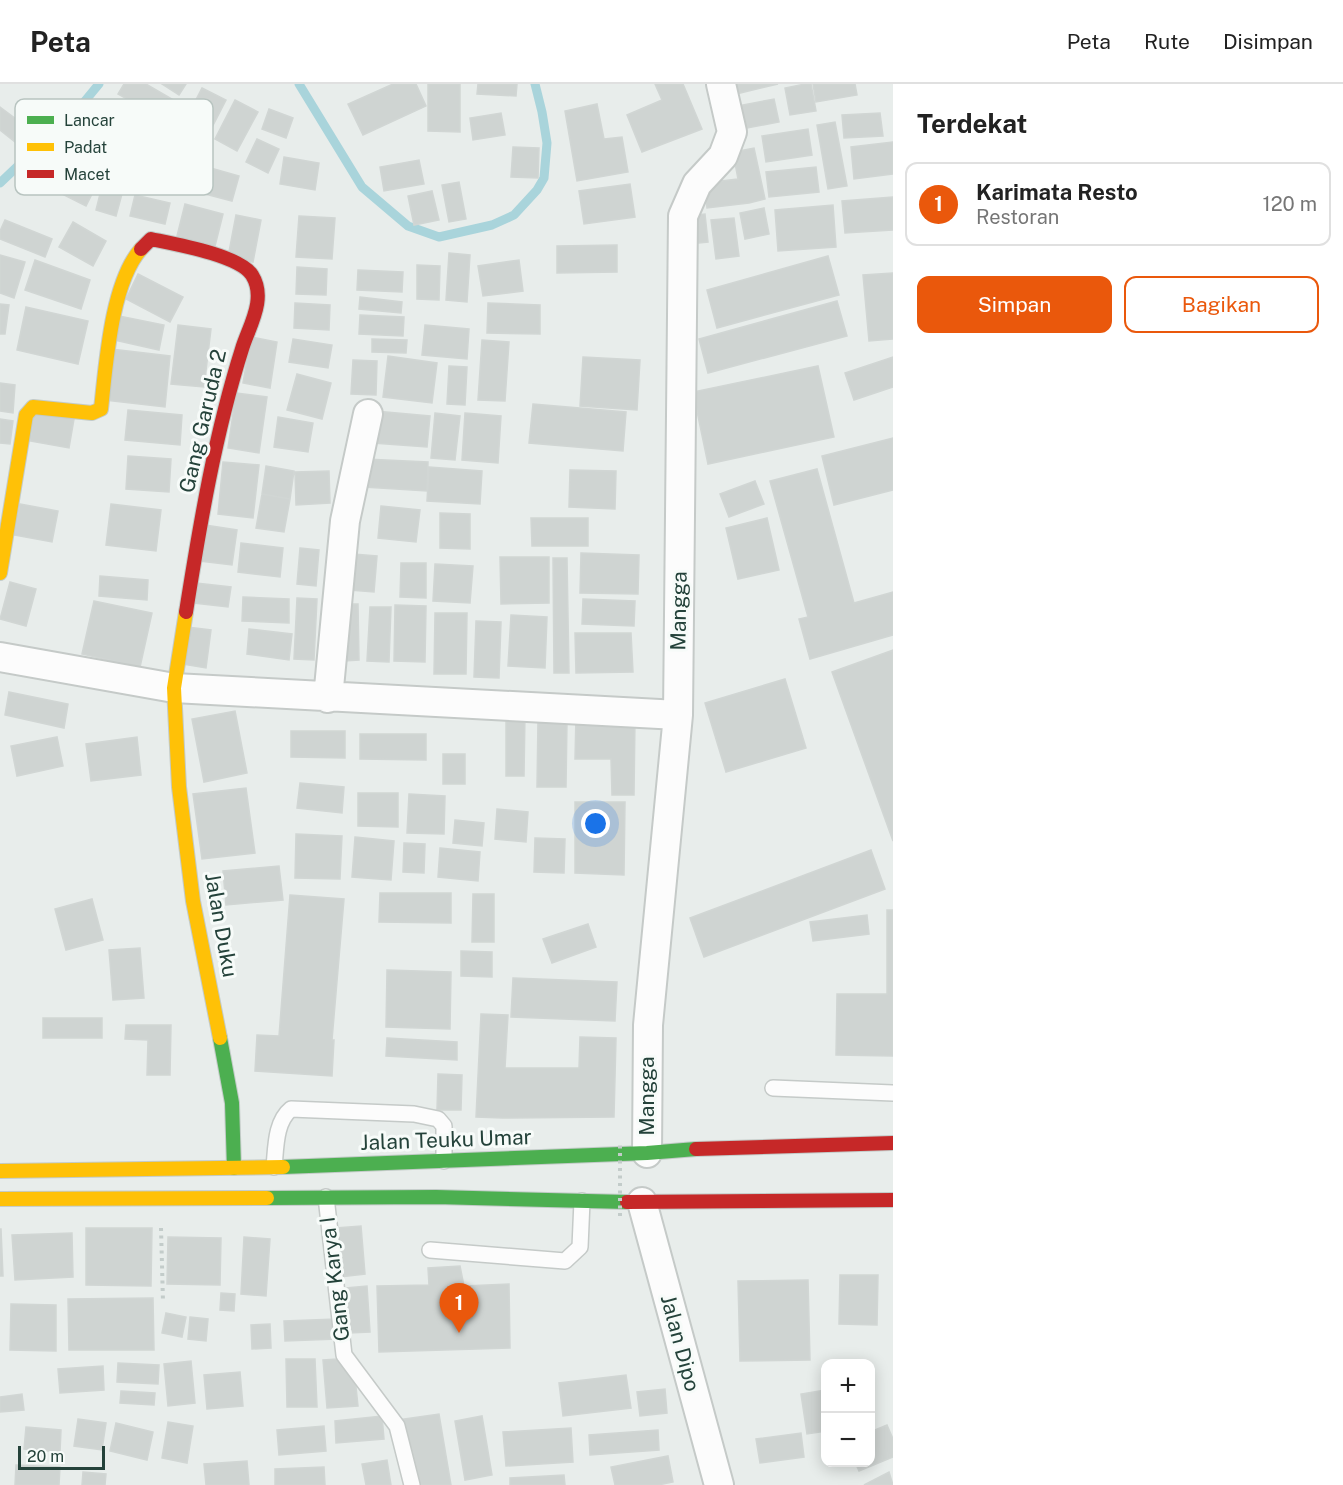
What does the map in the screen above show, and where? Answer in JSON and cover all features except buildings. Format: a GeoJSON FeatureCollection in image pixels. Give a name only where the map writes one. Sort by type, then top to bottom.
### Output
{"type":"FeatureCollection","features":[{"type":"Feature","properties":{"kind":"main road","name":"Gang Garuda 2"},"geometry":{"type":"LineString","coordinates":[[0,573],[26,415],[33,407],[92,413],[101,409],[111,337],[122,288],[143,244],[151,239],[200,250],[241,264],[252,275],[259,292],[256,310],[242,349],[225,412],[198,538],[174,688]]}},
{"type":"Feature","properties":{"kind":"main road","name":"Jalan Duku"},"geometry":{"type":"LineString","coordinates":[[174,688],[179,787],[193,901],[232,1103],[234,1168]]}},
{"type":"Feature","properties":{"kind":"main road","name":"Jalan Teuku Umar"},"geometry":{"type":"LineString","coordinates":[[0,1171],[274,1167],[647,1154],[729,1147],[893,1143]]}},
{"type":"Feature","properties":{"kind":"main road"},"geometry":{"type":"LineString","coordinates":[[0,1199],[326,1197],[582,1201],[631,1209],[893,1200]]}},
{"type":"Feature","properties":{"kind":"street","name":"Mangga"},"geometry":{"type":"LineString","coordinates":[[647,1154],[648,1025],[678,715],[683,216],[698,184],[723,156],[732,132],[721,84]]}},
{"type":"Feature","properties":{"kind":"street"},"geometry":{"type":"LineString","coordinates":[[328,698],[345,521],[368,414]]}},
{"type":"Feature","properties":{"kind":"street"},"geometry":{"type":"LineString","coordinates":[[0,657],[174,688],[678,715]]}},
{"type":"Feature","properties":{"kind":"street","name":"Jalan Dipo"},"geometry":{"type":"LineString","coordinates":[[631,1209],[719,1485]]}},
{"type":"Feature","properties":{"kind":"lane"},"geometry":{"type":"LineString","coordinates":[[773,1088],[893,1093]]}},
{"type":"Feature","properties":{"kind":"lane"},"geometry":{"type":"LineString","coordinates":[[274,1167],[278,1132],[285,1114],[291,1109],[414,1114],[438,1119],[444,1126],[444,1161]]}},
{"type":"Feature","properties":{"kind":"lane","name":"Gang Karya I"},"geometry":{"type":"LineString","coordinates":[[326,1197],[344,1355],[397,1426],[412,1485]]}},
{"type":"Feature","properties":{"kind":"lane"},"geometry":{"type":"LineString","coordinates":[[430,1250],[565,1261],[580,1247],[582,1201]]}},
{"type":"Feature","properties":{"kind":"path"},"geometry":{"type":"LineString","coordinates":[[620,1142],[631,1209]]}},
{"type":"Feature","properties":{"kind":"path"},"geometry":{"type":"LineString","coordinates":[[160,1198],[163,1302]]}},
{"type":"Feature","properties":{"kind":"waterway"},"geometry":{"type":"LineString","coordinates":[[87,99],[99,84]]}},
{"type":"Feature","properties":{"kind":"waterway"},"geometry":{"type":"LineString","coordinates":[[299,84],[362,187],[408,226],[439,237],[492,225],[514,215],[537,190],[544,178],[547,143],[535,84]]}},
{"type":"Feature","properties":{"kind":"waterway"},"geometry":{"type":"LineString","coordinates":[[0,183],[15,169]]}},
{"type":"Feature","properties":{"kind":"traffic: fast"},"geometry":{"type":"LineString","coordinates":[[220,1038],[232,1103],[234,1168]]}},
{"type":"Feature","properties":{"kind":"traffic: fast"},"geometry":{"type":"LineString","coordinates":[[283,1167],[647,1153],[696,1149]]}},
{"type":"Feature","properties":{"kind":"traffic: fast"},"geometry":{"type":"LineString","coordinates":[[267,1198],[436,1197],[627,1202]]}},
{"type":"Feature","properties":{"kind":"traffic: slow"},"geometry":{"type":"LineString","coordinates":[[0,573],[26,415],[33,407],[92,413],[101,409],[116,303],[131,264],[141,249]]}},
{"type":"Feature","properties":{"kind":"traffic: slow"},"geometry":{"type":"LineString","coordinates":[[186,612],[174,688],[179,787],[193,901],[220,1038]]}},
{"type":"Feature","properties":{"kind":"traffic: slow"},"geometry":{"type":"LineString","coordinates":[[0,1171],[283,1167]]}},
{"type":"Feature","properties":{"kind":"traffic: slow"},"geometry":{"type":"LineString","coordinates":[[0,1199],[267,1198]]}},
{"type":"Feature","properties":{"kind":"traffic: jam"},"geometry":{"type":"LineString","coordinates":[[141,249],[151,239],[221,256],[245,268],[252,275],[258,293],[255,312],[232,381],[216,446],[186,612]]}},
{"type":"Feature","properties":{"kind":"traffic: jam"},"geometry":{"type":"LineString","coordinates":[[696,1149],[893,1143]]}},
{"type":"Feature","properties":{"kind":"traffic: jam"},"geometry":{"type":"LineString","coordinates":[[627,1202],[893,1200]]}},
{"type":"Feature","properties":{"kind":"place","name":"Karimata Resto"},"geometry":{"type":"Point","coordinates":[459,1333]}}]}
